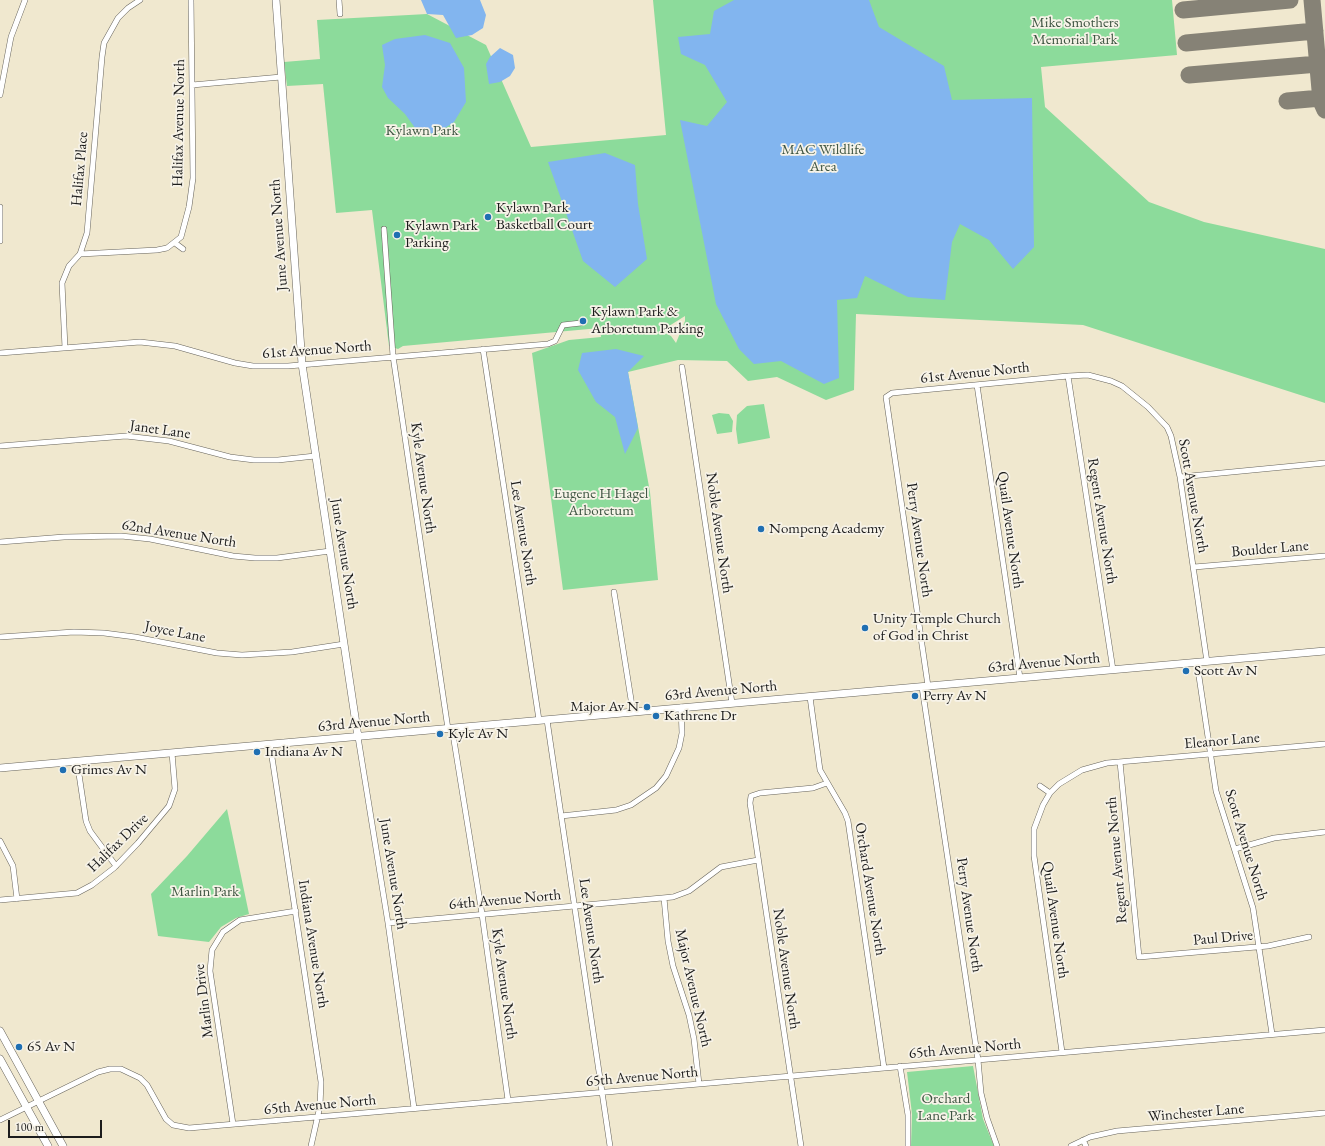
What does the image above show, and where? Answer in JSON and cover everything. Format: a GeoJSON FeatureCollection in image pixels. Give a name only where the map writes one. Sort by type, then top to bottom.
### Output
{"type":"FeatureCollection","features":[{"type":"Feature","properties":{"kind":"street"},"geometry":{"type":"LineString","coordinates":[[0,95],[11,37],[25,0]]}},
{"type":"Feature","properties":{"kind":"street","name":"Halifax Place"},"geometry":{"type":"LineString","coordinates":[[65,348],[62,283],[69,266],[80,254],[87,233],[104,43],[118,18],[128,8],[140,0]]}},
{"type":"Feature","properties":{"kind":"street","name":"Halifax Avenue North"},"geometry":{"type":"LineString","coordinates":[[175,243],[181,237],[184,228],[189,207],[192,178],[191,0]]}},
{"type":"Feature","properties":{"kind":"street","name":"June Avenue North"},"geometry":{"type":"LineString","coordinates":[[276,0],[302,364],[358,737],[388,923],[414,1108]]}},
{"type":"Feature","properties":{"kind":"street"},"geometry":{"type":"LineString","coordinates":[[338,0],[340,14]]}},
{"type":"Feature","properties":{"kind":"street"},"geometry":{"type":"LineString","coordinates":[[192,85],[281,77]]}},
{"type":"Feature","properties":{"kind":"street"},"geometry":{"type":"LineString","coordinates":[[0,207],[0,242]]}},
{"type":"Feature","properties":{"kind":"street","name":"Kyle Avenue North"},"geometry":{"type":"LineString","coordinates":[[384,229],[393,356],[450,728],[482,914],[508,1100]]}},
{"type":"Feature","properties":{"kind":"street"},"geometry":{"type":"LineString","coordinates":[[80,254],[157,250],[167,248],[175,243],[183,249]]}},
{"type":"Feature","properties":{"kind":"street","name":"61st Avenue North"},"geometry":{"type":"LineString","coordinates":[[0,354],[122,343],[158,343],[175,346],[235,363],[270,366],[548,344],[555,341],[562,325],[581,323]]}},
{"type":"Feature","properties":{"kind":"street","name":"Lee Avenue North"},"geometry":{"type":"LineString","coordinates":[[483,349],[539,720]]}},
{"type":"Feature","properties":{"kind":"street","name":"Noble Avenue North"},"geometry":{"type":"LineString","coordinates":[[682,367],[732,703]]}},
{"type":"Feature","properties":{"kind":"street","name":"Scott Avenue North"},"geometry":{"type":"LineString","coordinates":[[1068,376],[1088,375],[1111,381],[1122,386],[1148,407],[1167,427],[1171,436],[1180,477],[1207,662]]}},
{"type":"Feature","properties":{"kind":"street","name":"61st Avenue North"},"geometry":{"type":"LineString","coordinates":[[886,397],[892,393],[1068,376]]}},
{"type":"Feature","properties":{"kind":"street","name":"Regent Avenue North"},"geometry":{"type":"LineString","coordinates":[[1068,376],[1113,670]]}},
{"type":"Feature","properties":{"kind":"street","name":"Quail Avenue North"},"geometry":{"type":"LineString","coordinates":[[977,385],[1020,678]]}},
{"type":"Feature","properties":{"kind":"street","name":"Perry Avenue North"},"geometry":{"type":"LineString","coordinates":[[886,397],[978,1060],[981,1093],[987,1118],[997,1146]]}},
{"type":"Feature","properties":{"kind":"street","name":"Janet Lane"},"geometry":{"type":"LineString","coordinates":[[0,446],[126,436],[169,440],[230,457],[254,460],[278,460],[316,456]]}},
{"type":"Feature","properties":{"kind":"street"},"geometry":{"type":"LineString","coordinates":[[1180,477],[1325,464]]}},
{"type":"Feature","properties":{"kind":"street","name":"62nd Avenue North"},"geometry":{"type":"LineString","coordinates":[[0,542],[64,537],[114,536],[150,539],[212,552],[255,558],[277,558],[330,551]]}},
{"type":"Feature","properties":{"kind":"street","name":"Boulder Lane"},"geometry":{"type":"LineString","coordinates":[[1194,568],[1325,556]]}},
{"type":"Feature","properties":{"kind":"street"},"geometry":{"type":"LineString","coordinates":[[614,592],[633,712]]}},
{"type":"Feature","properties":{"kind":"street","name":"Joyce Lane"},"geometry":{"type":"LineString","coordinates":[[0,637],[74,632],[104,633],[135,637],[218,653],[242,655],[279,653],[344,644]]}},
{"type":"Feature","properties":{"kind":"street","name":"63rd Avenue North"},"geometry":{"type":"LineString","coordinates":[[0,768],[681,707],[1325,652]]}},
{"type":"Feature","properties":{"kind":"street","name":"Scott Avenue North"},"geometry":{"type":"LineString","coordinates":[[1197,663],[1216,791],[1253,908],[1272,1034]]}},
{"type":"Feature","properties":{"kind":"street","name":"Orchard Avenue North"},"geometry":{"type":"LineString","coordinates":[[810,697],[817,758],[820,770],[846,813],[848,821],[884,1068]]}},
{"type":"Feature","properties":{"kind":"street"},"geometry":{"type":"LineString","coordinates":[[561,816],[616,810],[631,805],[656,788],[666,776],[679,748],[682,733],[681,707]]}},
{"type":"Feature","properties":{"kind":"street","name":"Lee Avenue North"},"geometry":{"type":"LineString","coordinates":[[547,720],[576,906],[610,1146]]}},
{"type":"Feature","properties":{"kind":"street","name":"Indiana Avenue North"},"geometry":{"type":"LineString","coordinates":[[270,744],[321,1082],[322,1094],[318,1117],[314,1128],[312,1146]]}},
{"type":"Feature","properties":{"kind":"street","name":"Eleanor Lane"},"geometry":{"type":"LineString","coordinates":[[1120,762],[1325,744]]}},
{"type":"Feature","properties":{"kind":"street","name":"Halifax Drive"},"geometry":{"type":"LineString","coordinates":[[0,900],[77,893],[92,885],[116,866],[164,814],[173,799],[175,789],[172,753]]}},
{"type":"Feature","properties":{"kind":"street"},"geometry":{"type":"LineString","coordinates":[[77,761],[86,821],[90,831],[116,866]]}},
{"type":"Feature","properties":{"kind":"street","name":"Quail Avenue North"},"geometry":{"type":"LineString","coordinates":[[1062,1052],[1034,856],[1034,829],[1043,804],[1050,793],[1059,784],[1082,770],[1095,766],[1120,762]]}},
{"type":"Feature","properties":{"kind":"street","name":"Regent Avenue North"},"geometry":{"type":"LineString","coordinates":[[1120,762],[1139,957]]}},
{"type":"Feature","properties":{"kind":"street","name":"Noble Avenue North"},"geometry":{"type":"LineString","coordinates":[[801,1146],[750,803],[752,796],[760,793],[813,788],[827,783]]}},
{"type":"Feature","properties":{"kind":"street"},"geometry":{"type":"LineString","coordinates":[[1040,786],[1050,793]]}},
{"type":"Feature","properties":{"kind":"street"},"geometry":{"type":"LineString","coordinates":[[1235,849],[1274,838],[1325,832]]}},
{"type":"Feature","properties":{"kind":"street"},"geometry":{"type":"LineString","coordinates":[[0,841],[13,866],[18,899]]}},
{"type":"Feature","properties":{"kind":"street","name":"64th Avenue North"},"geometry":{"type":"LineString","coordinates":[[388,923],[664,898],[681,895],[689,891],[721,867],[758,860]]}},
{"type":"Feature","properties":{"kind":"street","name":"Major Avenue North"},"geometry":{"type":"LineString","coordinates":[[664,898],[668,941],[673,966],[693,1033],[699,1084]]}},
{"type":"Feature","properties":{"kind":"street","name":"Marlin Drive"},"geometry":{"type":"LineString","coordinates":[[233,1124],[210,971],[212,950],[223,932],[240,920],[296,911]]}},
{"type":"Feature","properties":{"kind":"street","name":"Paul Drive"},"geometry":{"type":"LineString","coordinates":[[1139,957],[1259,947],[1309,937]]}},
{"type":"Feature","properties":{"kind":"street","name":"65th Avenue North"},"geometry":{"type":"LineString","coordinates":[[0,1120],[98,1072],[110,1069],[121,1069],[140,1078],[147,1085],[166,1119],[173,1125],[189,1128],[1325,1030]]}},
{"type":"Feature","properties":{"kind":"street"},"geometry":{"type":"LineString","coordinates":[[0,1031],[63,1146]]}},
{"type":"Feature","properties":{"kind":"street"},"geometry":{"type":"LineString","coordinates":[[0,1059],[48,1146]]}},
{"type":"Feature","properties":{"kind":"street"},"geometry":{"type":"LineString","coordinates":[[900,1066],[908,1115],[908,1146]]}},
{"type":"Feature","properties":{"kind":"street","name":"Winchester Lane"},"geometry":{"type":"LineString","coordinates":[[1070,1146],[1083,1140],[1117,1131],[1325,1113]]}},
{"type":"Feature","properties":{"kind":"street"},"geometry":{"type":"LineString","coordinates":[[1083,1140],[1086,1146]]}},
{"type":"Feature","properties":{"kind":"green space","name":"MAC Wildlife Area"},"geometry":{"type":"Polygon","coordinates":[[[653,0],[1172,0],[1177,55],[1041,67],[1045,107],[1149,202],[1204,222],[1325,249],[1325,403],[1083,325],[856,314],[854,390],[826,400],[777,377],[748,381],[727,361],[678,360],[628,372],[650,492],[658,580],[563,590],[532,353],[569,340],[601,337],[600,328],[403,346],[398,349],[389,346],[372,210],[336,213],[323,84],[287,86],[284,62],[320,59],[317,20],[427,14],[486,45],[531,147],[666,135],[653,0]],[[685,316],[661,331],[671,336],[676,343],[685,321],[685,316]]]}},
{"type":"Feature","properties":{"kind":"green space"},"geometry":{"type":"Polygon","coordinates":[[[764,404],[770,438],[738,444],[736,429],[737,415],[747,406],[764,404]]]}},
{"type":"Feature","properties":{"kind":"green space"},"geometry":{"type":"Polygon","coordinates":[[[719,413],[729,414],[733,421],[732,432],[717,434],[712,415],[719,413]]]}},
{"type":"Feature","properties":{"kind":"green space","name":"Marlin Park"},"geometry":{"type":"Polygon","coordinates":[[[227,809],[249,914],[236,918],[221,927],[209,942],[158,936],[151,894],[187,856],[227,809]]]}},
{"type":"Feature","properties":{"kind":"green space","name":"Orchard Lane Park"},"geometry":{"type":"Polygon","coordinates":[[[973,1066],[983,1119],[994,1146],[911,1146],[912,1114],[907,1072],[973,1066]]]}},
{"type":"Feature","properties":{"kind":"water"},"geometry":{"type":"Polygon","coordinates":[[[421,0],[480,0],[486,15],[483,28],[472,35],[456,38],[443,15],[427,14],[421,0]]]}},
{"type":"Feature","properties":{"kind":"water"},"geometry":{"type":"Polygon","coordinates":[[[734,0],[869,0],[879,27],[944,66],[952,100],[1032,98],[1034,247],[1013,269],[989,240],[960,224],[952,242],[945,300],[908,297],[865,276],[857,298],[837,300],[839,378],[824,384],[781,361],[754,364],[739,349],[716,304],[680,120],[707,126],[727,102],[705,65],[681,54],[678,37],[710,34],[714,11],[734,0]]]}},
{"type":"Feature","properties":{"kind":"water"},"geometry":{"type":"Polygon","coordinates":[[[425,35],[450,43],[464,68],[466,102],[454,122],[436,134],[418,132],[405,114],[388,98],[382,87],[385,65],[382,45],[395,39],[425,35]]]}},
{"type":"Feature","properties":{"kind":"water"},"geometry":{"type":"Polygon","coordinates":[[[500,48],[513,55],[515,68],[510,76],[500,82],[489,84],[486,64],[490,57],[500,48]]]}},
{"type":"Feature","properties":{"kind":"water"},"geometry":{"type":"Polygon","coordinates":[[[605,153],[635,165],[638,204],[647,259],[615,287],[583,261],[548,162],[605,153]]]}},
{"type":"Feature","properties":{"kind":"water"},"geometry":{"type":"Polygon","coordinates":[[[616,349],[644,356],[628,372],[638,428],[625,454],[615,417],[596,402],[578,370],[582,353],[616,349]]]}},
{"type":"Feature","properties":{"kind":"taxiway"},"geometry":{"type":"LineString","coordinates":[[1183,10],[1290,0]]}},
{"type":"Feature","properties":{"kind":"taxiway"},"geometry":{"type":"LineString","coordinates":[[1312,0],[1321,101],[1325,110]]}},
{"type":"Feature","properties":{"kind":"taxiway"},"geometry":{"type":"LineString","coordinates":[[1186,43],[1315,31]]}},
{"type":"Feature","properties":{"kind":"taxiway"},"geometry":{"type":"LineString","coordinates":[[1189,75],[1318,64]]}},
{"type":"Feature","properties":{"kind":"taxiway"},"geometry":{"type":"LineString","coordinates":[[1287,101],[1321,98]]}},
{"type":"Feature","properties":{"kind":"place","name":"Kylawn Park Basketball Court"},"geometry":{"type":"Point","coordinates":[488,217]}},
{"type":"Feature","properties":{"kind":"place","name":"Kylawn Park Parking"},"geometry":{"type":"Point","coordinates":[397,235]}},
{"type":"Feature","properties":{"kind":"place","name":"Kylawn Park & Arboretum Parking"},"geometry":{"type":"Point","coordinates":[583,321]}},
{"type":"Feature","properties":{"kind":"place","name":"Nompeng Academy"},"geometry":{"type":"Point","coordinates":[761,529]}},
{"type":"Feature","properties":{"kind":"place","name":"Unity Temple Church of God in Christ"},"geometry":{"type":"Point","coordinates":[865,628]}},
{"type":"Feature","properties":{"kind":"place","name":"Scott Av N"},"geometry":{"type":"Point","coordinates":[1186,671]}},
{"type":"Feature","properties":{"kind":"place","name":"Perry Av N"},"geometry":{"type":"Point","coordinates":[915,696]}},
{"type":"Feature","properties":{"kind":"place","name":"Major Av N"},"geometry":{"type":"Point","coordinates":[647,707]}},
{"type":"Feature","properties":{"kind":"place","name":"Kathrene Dr"},"geometry":{"type":"Point","coordinates":[656,716]}},
{"type":"Feature","properties":{"kind":"place","name":"Kyle Av N"},"geometry":{"type":"Point","coordinates":[440,734]}},
{"type":"Feature","properties":{"kind":"place","name":"Indiana Av N"},"geometry":{"type":"Point","coordinates":[257,752]}},
{"type":"Feature","properties":{"kind":"place","name":"Grimes Av N"},"geometry":{"type":"Point","coordinates":[63,770]}},
{"type":"Feature","properties":{"kind":"place","name":"65 Av N"},"geometry":{"type":"Point","coordinates":[19,1047]}},
{"type":"Feature","properties":{"kind":"park label","name":"Mike Smothers Memorial Park"},"geometry":{"type":"Point","coordinates":[1075,32]}},
{"type":"Feature","properties":{"kind":"park label","name":"Kylawn Park"},"geometry":{"type":"Point","coordinates":[422,131]}},
{"type":"Feature","properties":{"kind":"park label","name":"Eugene H Hagel Arboretum"},"geometry":{"type":"Point","coordinates":[601,502]}}]}
